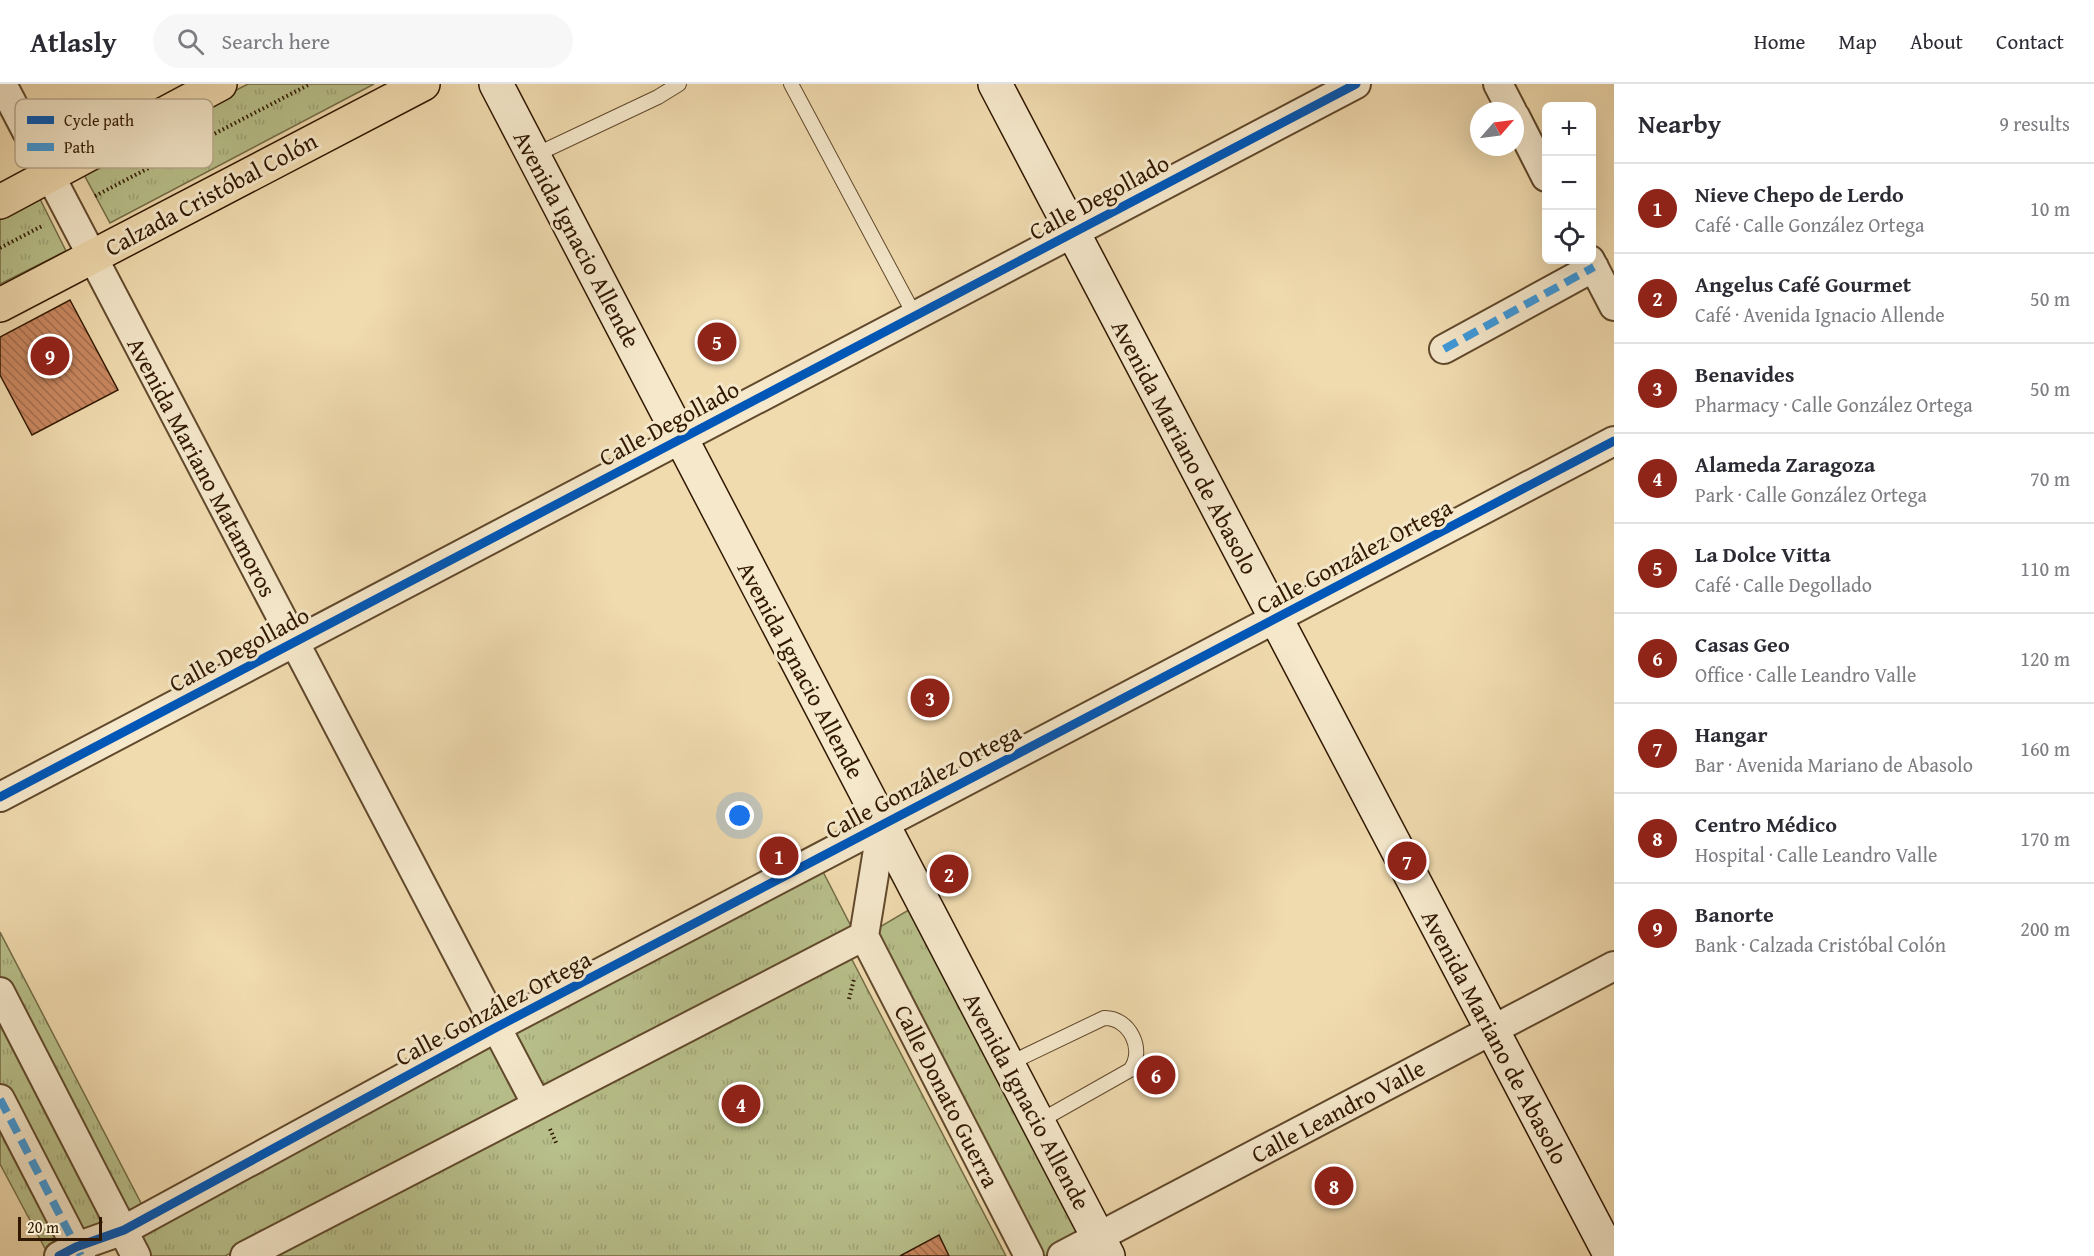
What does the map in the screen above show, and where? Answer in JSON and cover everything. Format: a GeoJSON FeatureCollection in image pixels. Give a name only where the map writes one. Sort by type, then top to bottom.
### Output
{"type":"FeatureCollection","features":[{"type":"Feature","properties":{"kind":"main road"},"geometry":{"type":"LineString","coordinates":[[192,99],[220,84]]}},
{"type":"Feature","properties":{"kind":"main road","name":"Calzada Cristóbal Colón"},"geometry":{"type":"LineString","coordinates":[[0,305],[423,84]]}},
{"type":"Feature","properties":{"kind":"main road"},"geometry":{"type":"LineString","coordinates":[[0,202],[62,168]]}},
{"type":"Feature","properties":{"kind":"street","name":"Avenida Mariano Matamoros"},"geometry":{"type":"LineString","coordinates":[[2,84],[15,109]]}},
{"type":"Feature","properties":{"kind":"street","name":"Avenida Ignacio Allende"},"geometry":{"type":"LineString","coordinates":[[496,84],[1103,1246]]}},
{"type":"Feature","properties":{"kind":"street","name":"Avenida Mariano de Abasolo"},"geometry":{"type":"LineString","coordinates":[[995,84],[1611,1256]]}},
{"type":"Feature","properties":{"kind":"street","name":"Calle Degollado"},"geometry":{"type":"LineString","coordinates":[[0,797],[1356,84]]}},
{"type":"Feature","properties":{"kind":"street"},"geometry":{"type":"LineString","coordinates":[[1498,84],[1507,102]]}},
{"type":"Feature","properties":{"kind":"street"},"geometry":{"type":"LineString","coordinates":[[1524,134],[1542,169]]}},
{"type":"Feature","properties":{"kind":"street","name":"Avenida Mariano Matamoros"},"geometry":{"type":"LineString","coordinates":[[45,168],[537,1105]]}},
{"type":"Feature","properties":{"kind":"street"},"geometry":{"type":"LineString","coordinates":[[1444,349],[1590,264]]}},
{"type":"Feature","properties":{"kind":"street"},"geometry":{"type":"LineString","coordinates":[[1593,264],[1614,306]]}},
{"type":"Feature","properties":{"kind":"street","name":"Calle González Ortega"},"geometry":{"type":"LineString","coordinates":[[72,1253],[124,1230],[495,1028],[1614,441]]}},
{"type":"Feature","properties":{"kind":"street"},"geometry":{"type":"LineString","coordinates":[[245,1256],[864,936],[882,825]]}},
{"type":"Feature","properties":{"kind":"street","name":"Calle Donato Guerra"},"geometry":{"type":"LineString","coordinates":[[864,936],[1029,1256]]}},
{"type":"Feature","properties":{"kind":"street","name":"Calle Leandro Valle"},"geometry":{"type":"LineString","coordinates":[[1062,1256],[1103,1246],[1491,1030],[1614,966]]}},
{"type":"Feature","properties":{"kind":"street"},"geometry":{"type":"LineString","coordinates":[[0,992],[136,1256]]}},
{"type":"Feature","properties":{"kind":"street"},"geometry":{"type":"LineString","coordinates":[[0,1099],[72,1253]]}},
{"type":"Feature","properties":{"kind":"lane"},"geometry":{"type":"LineString","coordinates":[[533,156],[658,97],[680,84]]}},
{"type":"Feature","properties":{"kind":"lane"},"geometry":{"type":"LineString","coordinates":[[790,84],[915,316]]}},
{"type":"Feature","properties":{"kind":"lane"},"geometry":{"type":"LineString","coordinates":[[1008,1064],[1104,1018],[1113,1018],[1122,1024],[1135,1043],[1138,1054],[1136,1063],[1130,1070],[1038,1122]]}},
{"type":"Feature","properties":{"kind":"path"},"geometry":{"type":"LineString","coordinates":[[213,134],[310,84]]}},
{"type":"Feature","properties":{"kind":"path"},"geometry":{"type":"LineString","coordinates":[[95,195],[147,168]]}},
{"type":"Feature","properties":{"kind":"path"},"geometry":{"type":"LineString","coordinates":[[0,248],[50,221]]}},
{"type":"Feature","properties":{"kind":"green space"},"geometry":{"type":"Polygon","coordinates":[[[248,84],[374,84],[110,223],[81,169],[213,168],[213,102],[248,84]]]}},
{"type":"Feature","properties":{"kind":"green space"},"geometry":{"type":"Polygon","coordinates":[[[37,193],[66,251],[0,284],[0,212],[37,193]]]}},
{"type":"Feature","properties":{"kind":"green space"},"geometry":{"type":"Polygon","coordinates":[[[820,866],[855,934],[542,1090],[509,1028],[820,866]]]}},
{"type":"Feature","properties":{"kind":"green space"},"geometry":{"type":"Polygon","coordinates":[[[917,905],[1097,1256],[1039,1256],[873,931],[917,905]]]}},
{"type":"Feature","properties":{"kind":"green space"},"geometry":{"type":"Polygon","coordinates":[[[0,932],[142,1205],[48,1254],[0,1164],[0,932]]]}},
{"type":"Feature","properties":{"kind":"green space"},"geometry":{"type":"Polygon","coordinates":[[[848,952],[1006,1256],[264,1256],[848,952]]]}},
{"type":"Feature","properties":{"kind":"green space"},"geometry":{"type":"Polygon","coordinates":[[[488,1038],[522,1102],[225,1256],[147,1256],[134,1231],[488,1038]]]}},
{"type":"Feature","properties":{"kind":"building"},"geometry":{"type":"Polygon","coordinates":[[[70,300],[118,390],[32,435],[0,375],[0,337],[70,300]]]}},
{"type":"Feature","properties":{"kind":"building"},"geometry":{"type":"Polygon","coordinates":[[[939,1235],[949,1256],[900,1256],[939,1235]]]}},
{"type":"Feature","properties":{"kind":"marked path"},"geometry":{"type":"LineString","coordinates":[[1444,349],[1594,267]]}},
{"type":"Feature","properties":{"kind":"marked path"},"geometry":{"type":"LineString","coordinates":[[0,1099],[81,1256]]}},
{"type":"Feature","properties":{"kind":"cycle path"},"geometry":{"type":"LineString","coordinates":[[0,797],[1356,84]]}},
{"type":"Feature","properties":{"kind":"cycle path"},"geometry":{"type":"LineString","coordinates":[[59,1256],[76,1247],[124,1230],[495,1028],[1614,441]]}},
{"type":"Feature","properties":{"kind":"place","name":"La Dolce Vitta"},"geometry":{"type":"Point","coordinates":[717,342]}},
{"type":"Feature","properties":{"kind":"place","name":"Banorte"},"geometry":{"type":"Point","coordinates":[50,356]}},
{"type":"Feature","properties":{"kind":"place","name":"Benavides"},"geometry":{"type":"Point","coordinates":[930,698]}},
{"type":"Feature","properties":{"kind":"place","name":"Nieve Chepo de Lerdo"},"geometry":{"type":"Point","coordinates":[779,856]}},
{"type":"Feature","properties":{"kind":"place","name":"Hangar"},"geometry":{"type":"Point","coordinates":[1407,861]}},
{"type":"Feature","properties":{"kind":"place","name":"Angelus Café Gourmet"},"geometry":{"type":"Point","coordinates":[949,874]}},
{"type":"Feature","properties":{"kind":"place","name":"Casas Geo"},"geometry":{"type":"Point","coordinates":[1156,1075]}},
{"type":"Feature","properties":{"kind":"place","name":"Alameda Zaragoza"},"geometry":{"type":"Point","coordinates":[741,1104]}},
{"type":"Feature","properties":{"kind":"place","name":"Centro Médico"},"geometry":{"type":"Point","coordinates":[1334,1186]}}]}
